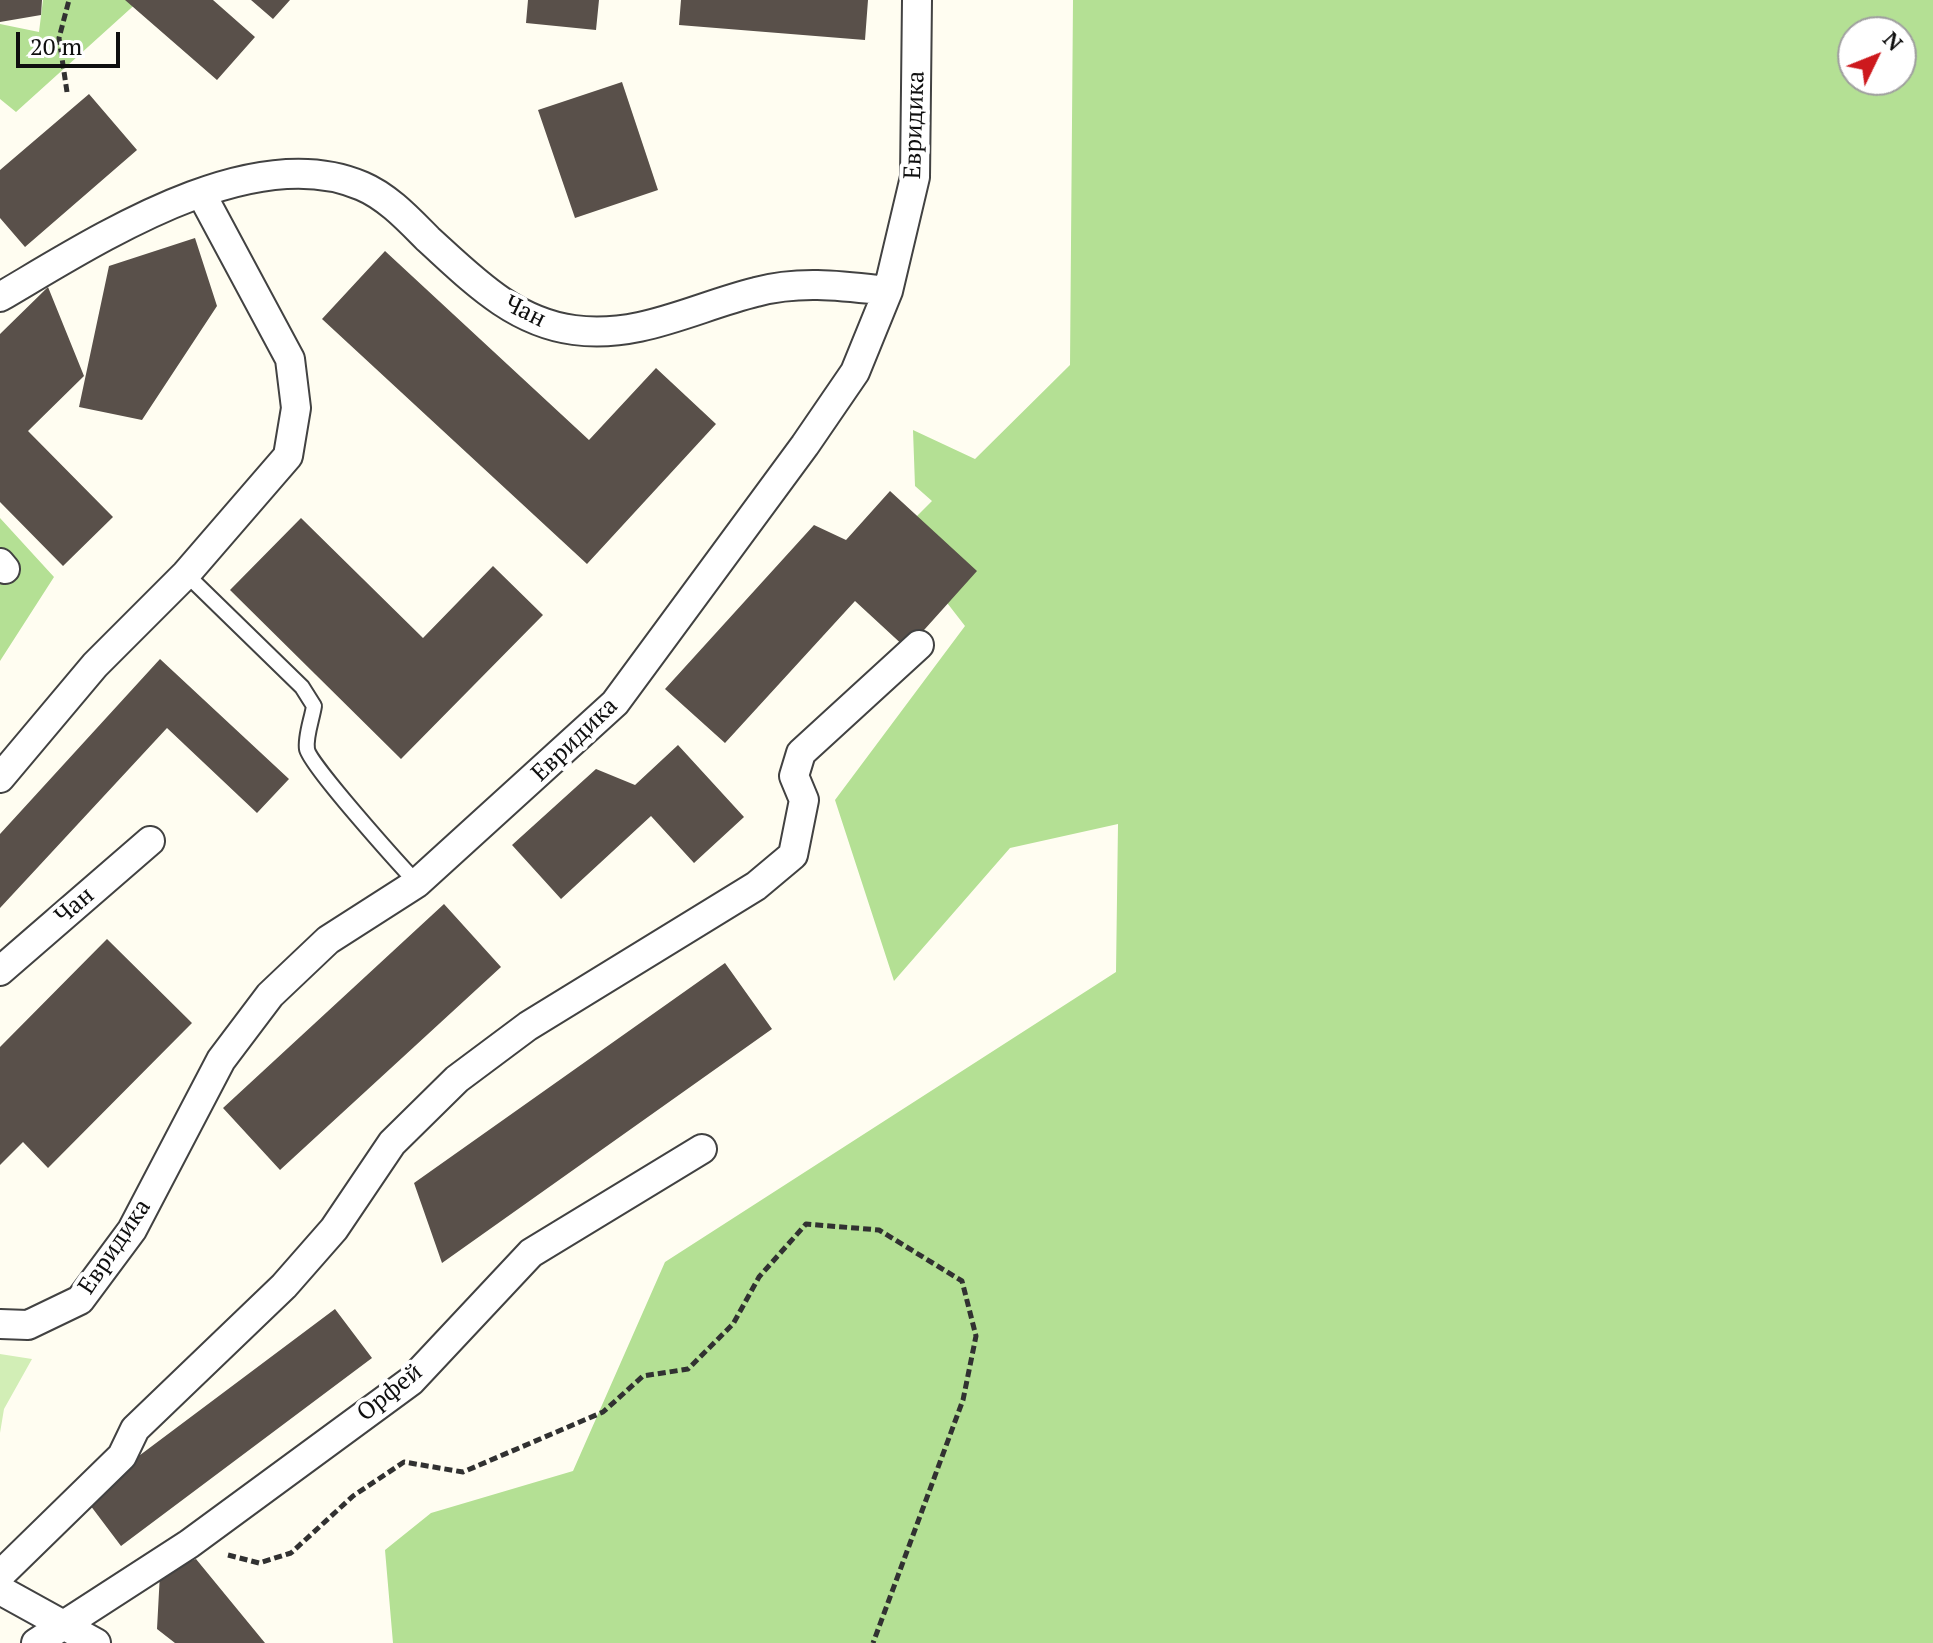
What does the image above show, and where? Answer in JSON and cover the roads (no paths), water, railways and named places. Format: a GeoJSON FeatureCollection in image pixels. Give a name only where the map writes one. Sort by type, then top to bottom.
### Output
{"type":"FeatureCollection","features":[{"type":"Feature","properties":{"kind":"street","name":"Евридика"},"geometry":{"type":"LineString","coordinates":[[0,1324],[28,1325],[80,1300],[132,1230],[221,1060],[270,995],[328,940],[417,883],[615,703],[855,372],[888,291],[915,177],[917,0]]}},
{"type":"Feature","properties":{"kind":"street","name":"Чан"},"geometry":{"type":"LineString","coordinates":[[0,297],[122,228],[243,178],[312,171],[366,187],[397,209],[462,270],[519,314],[576,330],[646,327],[756,292],[794,284],[888,291]]}},
{"type":"Feature","properties":{"kind":"street"},"geometry":{"type":"LineString","coordinates":[[0,778],[95,665],[186,574],[288,456],[296,408],[290,359],[202,195]]}},
{"type":"Feature","properties":{"kind":"street"},"geometry":{"type":"LineString","coordinates":[[0,1575],[122,1456],[135,1429],[284,1286],[334,1229],[392,1143],[457,1079],[528,1026],[756,886],[793,855],[804,800],[794,776],[801,753],[919,645]]}},
{"type":"Feature","properties":{"kind":"street","name":"Чан"},"geometry":{"type":"LineString","coordinates":[[0,971],[150,841]]}},
{"type":"Feature","properties":{"kind":"street","name":"Орфей"},"geometry":{"type":"LineString","coordinates":[[36,1643],[189,1544],[411,1381],[531,1253],[702,1149]]}},
{"type":"Feature","properties":{"kind":"street"},"geometry":{"type":"LineString","coordinates":[[0,1590],[96,1643]]}},
{"type":"Feature","properties":{"kind":"lane"},"geometry":{"type":"LineString","coordinates":[[186,574],[302,687],[314,706],[307,748],[312,764],[346,798],[417,883]]}}]}
